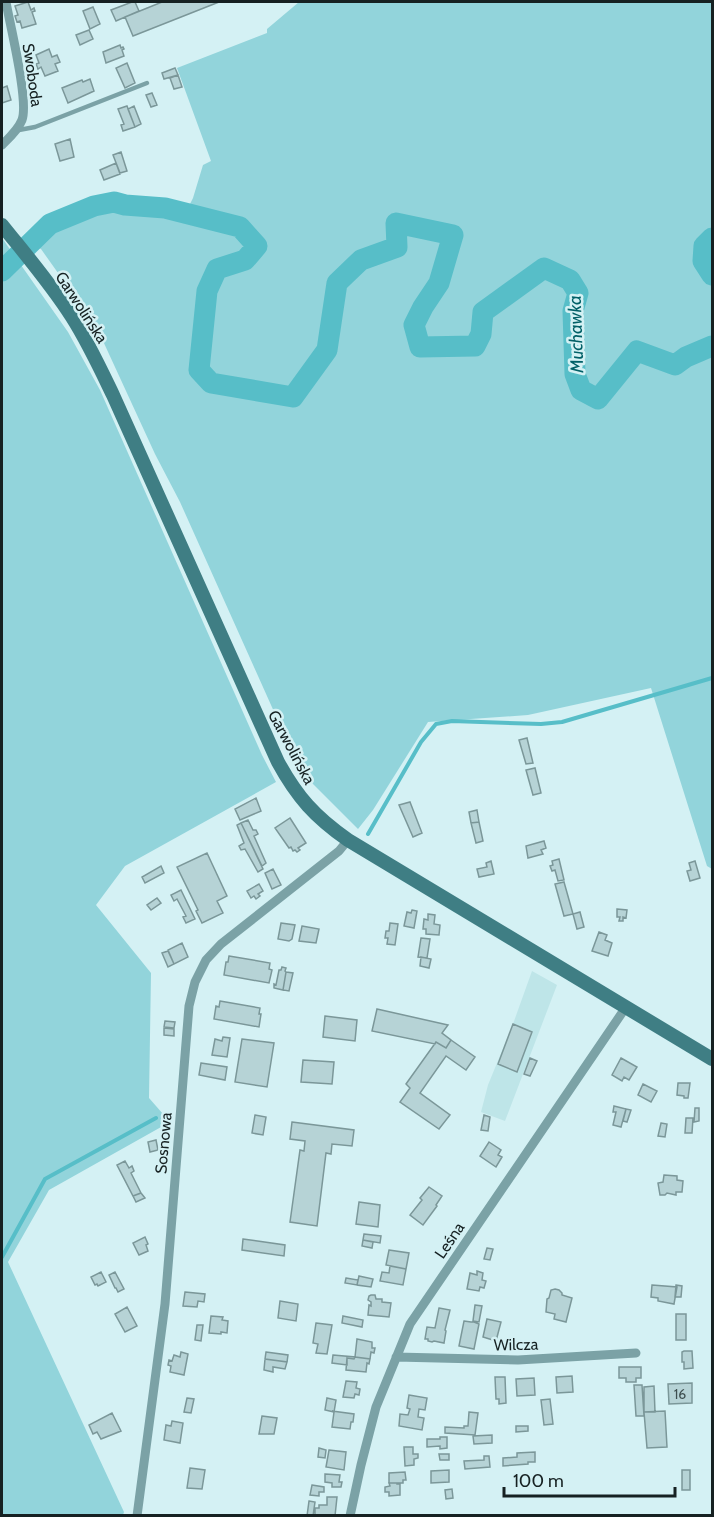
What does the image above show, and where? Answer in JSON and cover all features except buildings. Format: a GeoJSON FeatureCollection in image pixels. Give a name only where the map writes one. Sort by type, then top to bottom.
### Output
{"type":"FeatureCollection","features":[{"type":"Feature","properties":{"kind":"main road","name":"Garwolińska"},"geometry":{"type":"LineString","coordinates":[[2,225],[40,272],[92,352],[278,762],[305,804],[325,824],[348,840],[712,1059]]}},
{"type":"Feature","properties":{"kind":"street","name":"Swoboda"},"geometry":{"type":"LineString","coordinates":[[2,145],[23,119],[24,108],[6,2]]}},
{"type":"Feature","properties":{"kind":"street","name":"Sosnowa"},"geometry":{"type":"LineString","coordinates":[[137,1515],[165,1304],[189,1006],[195,982],[206,960],[220,944],[339,851],[348,840]]}},
{"type":"Feature","properties":{"kind":"street","name":"Leśna"},"geometry":{"type":"LineString","coordinates":[[350,1515],[376,1407],[410,1323],[626,1007]]}},
{"type":"Feature","properties":{"kind":"street","name":"Wilcza"},"geometry":{"type":"LineString","coordinates":[[396,1357],[518,1360],[636,1353]]}},
{"type":"Feature","properties":{"kind":"lane"},"geometry":{"type":"LineString","coordinates":[[16,130],[35,127],[147,83]]}},
{"type":"Feature","properties":{"kind":"shaded area"},"geometry":{"type":"Polygon","coordinates":[[[299,2],[712,2],[712,869],[707,866],[651,688],[528,715],[428,722],[373,810],[358,829],[301,772],[180,502],[155,454],[103,341],[41,249],[35,246],[68,221],[103,210],[158,212],[183,218],[193,198],[203,165],[211,161],[177,68],[267,33],[267,29],[299,2]]]}},
{"type":"Feature","properties":{"kind":"shaded area"},"geometry":{"type":"Polygon","coordinates":[[[2,238],[68,332],[100,390],[276,782],[125,866],[96,905],[151,973],[149,1098],[170,1122],[49,1190],[8,1262],[124,1512],[123,1515],[2,1515],[2,238]]]}},
{"type":"Feature","properties":{"kind":"shaded area"},"geometry":{"type":"Polygon","coordinates":[[[532,971],[557,985],[505,1121],[481,1112],[488,1085],[532,971]]]}},
{"type":"Feature","properties":{"kind":"waterway","name":"Muchawka"},"geometry":{"type":"LineString","coordinates":[[2,271],[50,224],[94,206],[114,202],[165,208],[240,227],[257,246],[245,260],[217,269],[207,291],[199,370],[211,383],[293,397],[327,350],[337,283],[361,260],[397,247],[396,223],[453,235],[439,283],[414,325],[420,347],[475,346],[481,334],[483,312],[544,268],[570,280],[578,293],[573,311],[575,374],[581,390],[598,399],[637,351],[675,365],[686,357],[712,346]]}},
{"type":"Feature","properties":{"kind":"waterway","name":"Muchawka"},"geometry":{"type":"LineString","coordinates":[[712,238],[704,246],[703,261],[712,275]]}},
{"type":"Feature","properties":{"kind":"waterway"},"geometry":{"type":"LineString","coordinates":[[368,834],[421,742],[436,724],[452,721],[541,724],[562,722],[712,678]]}},
{"type":"Feature","properties":{"kind":"waterway"},"geometry":{"type":"LineString","coordinates":[[2,1257],[45,1179],[156,1118]]}}]}
